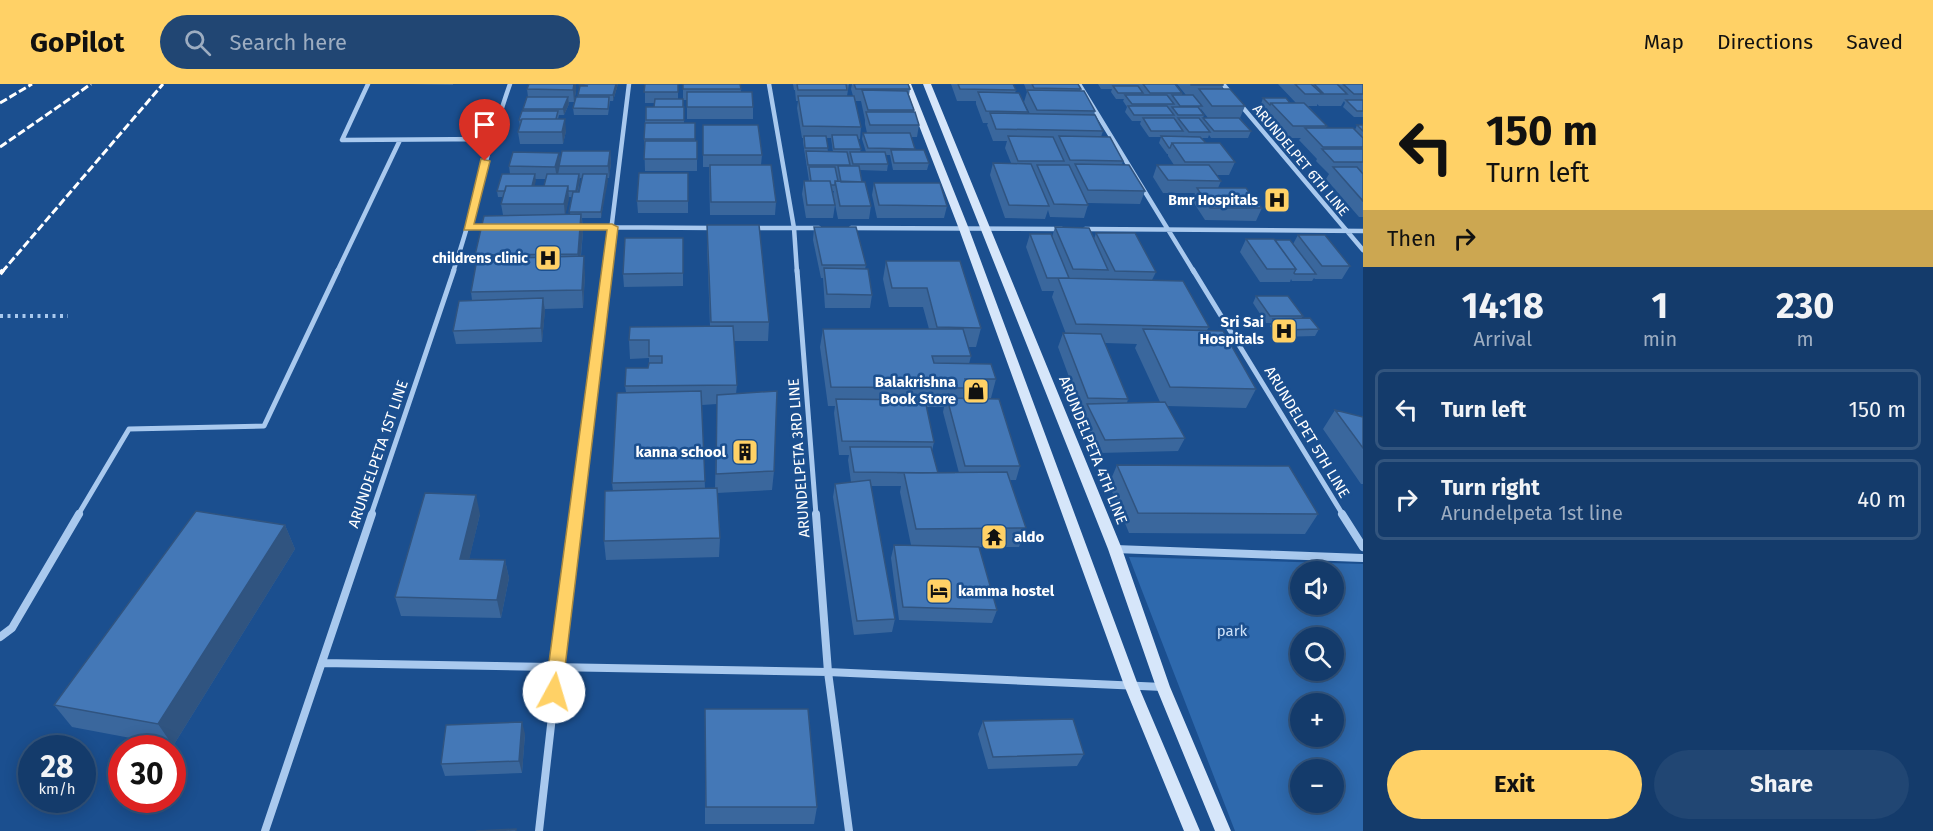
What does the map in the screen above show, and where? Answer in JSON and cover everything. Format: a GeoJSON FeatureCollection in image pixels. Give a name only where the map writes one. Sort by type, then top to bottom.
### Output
{"type":"FeatureCollection","features":[{"type":"Feature","properties":{"kind":"street"},"geometry":{"type":"LineString","coordinates":[[368,84],[342,140],[490,139]]}},
{"type":"Feature","properties":{"kind":"street","name":"ARUNDELPETA 1ST LINE"},"geometry":{"type":"LineString","coordinates":[[265,831],[468,228],[490,139],[510,84]]}},
{"type":"Feature","properties":{"kind":"street"},"geometry":{"type":"LineString","coordinates":[[539,831],[556,669],[628,84]]}},
{"type":"Feature","properties":{"kind":"street","name":"ARUNDELPETA 3RD LINE"},"geometry":{"type":"LineString","coordinates":[[769,84],[794,228],[828,672],[849,831]]}},
{"type":"Feature","properties":{"kind":"street"},"geometry":{"type":"LineString","coordinates":[[907,84],[964,229],[1131,685],[1192,831]]}},
{"type":"Feature","properties":{"kind":"street","name":"ARUNDELPETA 4TH LINE"},"geometry":{"type":"LineString","coordinates":[[927,84],[1115,549],[1163,687],[1223,831]]}},
{"type":"Feature","properties":{"kind":"street","name":"ARUNDELPET 5TH LINE"},"geometry":{"type":"LineString","coordinates":[[1079,84],[1171,230],[1363,547]]}},
{"type":"Feature","properties":{"kind":"street","name":"ARUNDELPET 6TH LINE"},"geometry":{"type":"LineString","coordinates":[[1223,84],[1363,250]]}},
{"type":"Feature","properties":{"kind":"street"},"geometry":{"type":"LineString","coordinates":[[0,637],[12,628],[129,429],[264,426],[400,140]]}},
{"type":"Feature","properties":{"kind":"street"},"geometry":{"type":"LineString","coordinates":[[468,228],[501,227]]}},
{"type":"Feature","properties":{"kind":"street"},"geometry":{"type":"LineString","coordinates":[[568,227],[726,228]]}},
{"type":"Feature","properties":{"kind":"street"},"geometry":{"type":"LineString","coordinates":[[748,228],[828,228]]}},
{"type":"Feature","properties":{"kind":"street"},"geometry":{"type":"LineString","coordinates":[[839,228],[1068,229]]}},
{"type":"Feature","properties":{"kind":"street"},"geometry":{"type":"LineString","coordinates":[[1079,229],[1363,231]]}},
{"type":"Feature","properties":{"kind":"street"},"geometry":{"type":"LineString","coordinates":[[1115,549],[1363,558]]}},
{"type":"Feature","properties":{"kind":"street"},"geometry":{"type":"LineString","coordinates":[[322,663],[556,669],[828,672],[1163,687]]}},
{"type":"Feature","properties":{"kind":"path"},"geometry":{"type":"LineString","coordinates":[[0,316],[68,316]]}},
{"type":"Feature","properties":{"kind":"green space","name":"park"},"geometry":{"type":"Polygon","coordinates":[[[1129,557],[1290,562],[1290,615],[1344,615],[1344,563],[1363,564],[1363,831],[1235,831],[1129,557]]]}},
{"type":"Feature","properties":{"kind":"building"},"geometry":{"type":"Polygon","coordinates":[[[529,84],[574,84],[573,90],[527,89],[529,84]]]}},
{"type":"Feature","properties":{"kind":"building"},"geometry":{"type":"Polygon","coordinates":[[[580,84],[616,84],[613,95],[578,95],[580,86],[588,86],[580,84]]]}},
{"type":"Feature","properties":{"kind":"building"},"geometry":{"type":"Polygon","coordinates":[[[645,84],[678,84],[678,92],[644,92],[645,84]]]}},
{"type":"Feature","properties":{"kind":"building"},"geometry":{"type":"Polygon","coordinates":[[[683,84],[740,84],[741,89],[683,89],[683,84]]]}},
{"type":"Feature","properties":{"kind":"building"},"geometry":{"type":"Polygon","coordinates":[[[797,84],[846,84],[847,90],[798,90],[797,84]]]}},
{"type":"Feature","properties":{"kind":"building"},"geometry":{"type":"Polygon","coordinates":[[[854,84],[908,84],[910,89],[856,89],[854,84]]]}},
{"type":"Feature","properties":{"kind":"building"},"geometry":{"type":"Polygon","coordinates":[[[958,84],[1013,84],[1016,90],[960,89],[958,84]]]}},
{"type":"Feature","properties":{"kind":"building"},"geometry":{"type":"Polygon","coordinates":[[[1032,84],[1078,84],[1081,89],[1034,88],[1032,84]]]}},
{"type":"Feature","properties":{"kind":"building"},"geometry":{"type":"Polygon","coordinates":[[[1143,84],[1175,84],[1182,93],[1150,93],[1143,84]]]}},
{"type":"Feature","properties":{"kind":"building"},"geometry":{"type":"Polygon","coordinates":[[[1223,84],[1223,85],[1191,85],[1223,84]]]}},
{"type":"Feature","properties":{"kind":"building"},"geometry":{"type":"Polygon","coordinates":[[[1295,84],[1311,84],[1322,94],[1305,94],[1295,84]]]}},
{"type":"Feature","properties":{"kind":"building"},"geometry":{"type":"Polygon","coordinates":[[[1314,84],[1337,84],[1347,94],[1324,94],[1314,84]]]}},
{"type":"Feature","properties":{"kind":"building"},"geometry":{"type":"Polygon","coordinates":[[[1343,84],[1363,84],[1363,94],[1354,94],[1343,84]]]}},
{"type":"Feature","properties":{"kind":"building"},"geometry":{"type":"Polygon","coordinates":[[[1113,86],[1138,86],[1143,93],[1118,93],[1113,86]]]}},
{"type":"Feature","properties":{"kind":"building"},"geometry":{"type":"Polygon","coordinates":[[[1199,89],[1230,89],[1245,106],[1212,106],[1199,89]]]}},
{"type":"Feature","properties":{"kind":"building"},"geometry":{"type":"Polygon","coordinates":[[[862,90],[907,91],[914,110],[868,110],[862,90]]]}},
{"type":"Feature","properties":{"kind":"building"},"geometry":{"type":"Polygon","coordinates":[[[1027,90],[1084,91],[1095,111],[1037,110],[1027,90]]]}},
{"type":"Feature","properties":{"kind":"building"},"geometry":{"type":"Polygon","coordinates":[[[687,92],[752,92],[753,107],[687,107],[687,92]]]}},
{"type":"Feature","properties":{"kind":"building"},"geometry":{"type":"Polygon","coordinates":[[[978,92],[1019,93],[1028,112],[986,111],[978,92]]]}},
{"type":"Feature","properties":{"kind":"building"},"geometry":{"type":"Polygon","coordinates":[[[1125,95],[1167,95],[1174,104],[1132,104],[1125,95]]]}},
{"type":"Feature","properties":{"kind":"building"},"geometry":{"type":"Polygon","coordinates":[[[1172,95],[1193,95],[1202,106],[1180,106],[1172,95]]]}},
{"type":"Feature","properties":{"kind":"building"},"geometry":{"type":"Polygon","coordinates":[[[798,96],[854,96],[861,127],[803,126],[798,96]]]}},
{"type":"Feature","properties":{"kind":"building"},"geometry":{"type":"Polygon","coordinates":[[[527,97],[568,97],[563,109],[523,109],[527,97]]]}},
{"type":"Feature","properties":{"kind":"building"},"geometry":{"type":"Polygon","coordinates":[[[576,97],[609,97],[608,109],[573,108],[576,97]]]}},
{"type":"Feature","properties":{"kind":"building"},"geometry":{"type":"Polygon","coordinates":[[[1263,98],[1286,98],[1290,103],[1271,103],[1270,105],[1263,98]]]}},
{"type":"Feature","properties":{"kind":"building"},"geometry":{"type":"Polygon","coordinates":[[[655,99],[683,99],[683,107],[654,107],[655,99]]]}},
{"type":"Feature","properties":{"kind":"building"},"geometry":{"type":"Polygon","coordinates":[[[1346,100],[1363,100],[1363,111],[1357,111],[1346,100]]]}},
{"type":"Feature","properties":{"kind":"building"},"geometry":{"type":"Polygon","coordinates":[[[1271,103],[1304,103],[1327,126],[1293,126],[1271,103]]]}},
{"type":"Feature","properties":{"kind":"building"},"geometry":{"type":"Polygon","coordinates":[[[1128,106],[1167,106],[1174,115],[1134,115],[1128,106]]]}},
{"type":"Feature","properties":{"kind":"building"},"geometry":{"type":"Polygon","coordinates":[[[646,107],[684,107],[684,120],[646,120],[646,107]]]}},
{"type":"Feature","properties":{"kind":"building"},"geometry":{"type":"Polygon","coordinates":[[[1172,107],[1198,107],[1204,115],[1178,115],[1172,107]]]}},
{"type":"Feature","properties":{"kind":"building"},"geometry":{"type":"Polygon","coordinates":[[[522,111],[558,111],[556,119],[519,120],[522,111]]]}},
{"type":"Feature","properties":{"kind":"building"},"geometry":{"type":"Polygon","coordinates":[[[866,112],[915,112],[919,125],[870,125],[866,112]]]}},
{"type":"Feature","properties":{"kind":"building"},"geometry":{"type":"Polygon","coordinates":[[[990,113],[1095,115],[1103,131],[996,129],[990,113]]]}},
{"type":"Feature","properties":{"kind":"building"},"geometry":{"type":"Polygon","coordinates":[[[1143,118],[1174,118],[1183,131],[1151,131],[1143,118]]]}},
{"type":"Feature","properties":{"kind":"building"},"geometry":{"type":"Polygon","coordinates":[[[1178,118],[1199,118],[1210,132],[1189,132],[1178,118]]]}},
{"type":"Feature","properties":{"kind":"building"},"geometry":{"type":"Polygon","coordinates":[[[1203,118],[1239,118],[1251,131],[1214,131],[1203,118]]]}},
{"type":"Feature","properties":{"kind":"building"},"geometry":{"type":"Polygon","coordinates":[[[522,119],[565,119],[562,132],[518,132],[522,119]]]}},
{"type":"Feature","properties":{"kind":"building"},"geometry":{"type":"Polygon","coordinates":[[[645,123],[695,123],[695,139],[644,139],[645,123]]]}},
{"type":"Feature","properties":{"kind":"building"},"geometry":{"type":"Polygon","coordinates":[[[703,125],[758,125],[762,155],[703,155],[703,125]]]}},
{"type":"Feature","properties":{"kind":"building"},"geometry":{"type":"Polygon","coordinates":[[[1305,128],[1353,128],[1363,138],[1363,147],[1323,147],[1305,128]]]}},
{"type":"Feature","properties":{"kind":"building"},"geometry":{"type":"Polygon","coordinates":[[[863,133],[910,133],[915,149],[868,148],[863,133]]]}},
{"type":"Feature","properties":{"kind":"building"},"geometry":{"type":"Polygon","coordinates":[[[832,135],[857,135],[861,149],[834,149],[832,135]]]}},
{"type":"Feature","properties":{"kind":"building"},"geometry":{"type":"Polygon","coordinates":[[[804,136],[826,136],[828,148],[805,148],[804,136]]]}},
{"type":"Feature","properties":{"kind":"building"},"geometry":{"type":"Polygon","coordinates":[[[1008,136],[1053,137],[1064,161],[1018,161],[1008,136]]]}},
{"type":"Feature","properties":{"kind":"building"},"geometry":{"type":"Polygon","coordinates":[[[1059,136],[1110,137],[1123,161],[1070,160],[1059,136]]]}},
{"type":"Feature","properties":{"kind":"building"},"geometry":{"type":"Polygon","coordinates":[[[1161,136],[1200,137],[1206,143],[1172,143],[1169,148],[1161,136]]]}},
{"type":"Feature","properties":{"kind":"building"},"geometry":{"type":"Polygon","coordinates":[[[645,141],[697,141],[697,159],[644,159],[645,141]]]}},
{"type":"Feature","properties":{"kind":"building"},"geometry":{"type":"Polygon","coordinates":[[[1172,143],[1220,143],[1235,162],[1185,162],[1172,143]]]}},
{"type":"Feature","properties":{"kind":"building"},"geometry":{"type":"Polygon","coordinates":[[[1322,149],[1363,149],[1363,162],[1334,162],[1322,149]]]}},
{"type":"Feature","properties":{"kind":"building"},"geometry":{"type":"Polygon","coordinates":[[[891,150],[924,150],[929,163],[894,163],[891,150]]]}},
{"type":"Feature","properties":{"kind":"building"},"geometry":{"type":"Polygon","coordinates":[[[562,151],[610,151],[608,166],[559,166],[562,151]]]}},
{"type":"Feature","properties":{"kind":"building"},"geometry":{"type":"Polygon","coordinates":[[[806,151],[847,152],[850,165],[808,165],[806,151]]]}},
{"type":"Feature","properties":{"kind":"building"},"geometry":{"type":"Polygon","coordinates":[[[513,152],[559,153],[555,167],[509,166],[513,152]]]}},
{"type":"Feature","properties":{"kind":"building"},"geometry":{"type":"Polygon","coordinates":[[[850,152],[885,152],[888,164],[853,164],[850,152]]]}},
{"type":"Feature","properties":{"kind":"building"},"geometry":{"type":"Polygon","coordinates":[[[993,163],[1031,164],[1049,206],[1009,205],[993,163]]]}},
{"type":"Feature","properties":{"kind":"building"},"geometry":{"type":"Polygon","coordinates":[[[1075,164],[1129,165],[1145,191],[1088,190],[1075,164]]]}},
{"type":"Feature","properties":{"kind":"building"},"geometry":{"type":"Polygon","coordinates":[[[710,165],[771,165],[776,202],[711,202],[710,165]]]}},
{"type":"Feature","properties":{"kind":"building"},"geometry":{"type":"Polygon","coordinates":[[[1037,165],[1069,165],[1088,205],[1054,204],[1037,165]]]}},
{"type":"Feature","properties":{"kind":"building"},"geometry":{"type":"Polygon","coordinates":[[[1157,165],[1209,165],[1221,181],[1168,180],[1157,165]]]}},
{"type":"Feature","properties":{"kind":"building"},"geometry":{"type":"Polygon","coordinates":[[[838,166],[859,166],[862,182],[841,182],[838,166]]]}},
{"type":"Feature","properties":{"kind":"building"},"geometry":{"type":"Polygon","coordinates":[[[809,167],[835,167],[838,181],[835,181],[835,185],[831,185],[830,181],[811,181],[809,167]]]}},
{"type":"Feature","properties":{"kind":"building"},"geometry":{"type":"Polygon","coordinates":[[[1333,167],[1357,167],[1363,174],[1363,201],[1333,167]]]}},
{"type":"Feature","properties":{"kind":"building"},"geometry":{"type":"Polygon","coordinates":[[[639,173],[688,173],[688,201],[637,201],[639,173]]]}},
{"type":"Feature","properties":{"kind":"building"},"geometry":{"type":"Polygon","coordinates":[[[502,174],[535,174],[532,186],[506,186],[505,191],[497,191],[502,174]]]}},
{"type":"Feature","properties":{"kind":"building"},"geometry":{"type":"Polygon","coordinates":[[[547,174],[579,174],[576,191],[568,191],[568,186],[544,186],[547,174]]]}},
{"type":"Feature","properties":{"kind":"building"},"geometry":{"type":"Polygon","coordinates":[[[583,174],[607,174],[601,212],[569,212],[573,192],[579,192],[583,174]]]}},
{"type":"Feature","properties":{"kind":"building"},"geometry":{"type":"Polygon","coordinates":[[[804,181],[830,181],[835,205],[807,205],[804,181]]]}},
{"type":"Feature","properties":{"kind":"building"},"geometry":{"type":"Polygon","coordinates":[[[835,181],[865,182],[871,206],[840,206],[835,181]]]}},
{"type":"Feature","properties":{"kind":"building"},"geometry":{"type":"Polygon","coordinates":[[[874,183],[940,183],[947,206],[879,205],[874,183]]]}},
{"type":"Feature","properties":{"kind":"building"},"geometry":{"type":"Polygon","coordinates":[[[506,186],[568,186],[564,204],[501,204],[506,186]]]}},
{"type":"Feature","properties":{"kind":"building"},"geometry":{"type":"Polygon","coordinates":[[[1197,188],[1246,188],[1262,208],[1210,208],[1197,188]]]}},
{"type":"Feature","properties":{"kind":"building"},"geometry":{"type":"Polygon","coordinates":[[[581,214],[578,254],[475,255],[484,216],[581,214]]]}},
{"type":"Feature","properties":{"kind":"building"},"geometry":{"type":"Polygon","coordinates":[[[707,225],[759,225],[769,322],[711,322],[707,225]]]}},
{"type":"Feature","properties":{"kind":"building"},"geometry":{"type":"Polygon","coordinates":[[[814,227],[856,227],[866,265],[822,265],[814,227]]]}},
{"type":"Feature","properties":{"kind":"building"},"geometry":{"type":"Polygon","coordinates":[[[1055,227],[1089,228],[1108,270],[1073,269],[1055,227]]]}},
{"type":"Feature","properties":{"kind":"building"},"geometry":{"type":"Polygon","coordinates":[[[1096,233],[1135,233],[1156,272],[1115,271],[1096,233]]]}},
{"type":"Feature","properties":{"kind":"building"},"geometry":{"type":"Polygon","coordinates":[[[1030,234],[1051,234],[1069,278],[1047,278],[1030,234]]]}},
{"type":"Feature","properties":{"kind":"building"},"geometry":{"type":"Polygon","coordinates":[[[1298,235],[1325,235],[1350,266],[1322,266],[1298,235]]]}},
{"type":"Feature","properties":{"kind":"building"},"geometry":{"type":"Polygon","coordinates":[[[625,238],[683,238],[683,273],[623,274],[625,238]]]}},
{"type":"Feature","properties":{"kind":"building"},"geometry":{"type":"Polygon","coordinates":[[[1246,239],[1274,239],[1296,269],[1267,269],[1246,239]]]}},
{"type":"Feature","properties":{"kind":"building"},"geometry":{"type":"Polygon","coordinates":[[[1275,240],[1290,240],[1316,274],[1295,274],[1296,269],[1275,240]]]}},
{"type":"Feature","properties":{"kind":"building"},"geometry":{"type":"Polygon","coordinates":[[[584,256],[582,290],[471,292],[477,259],[584,256]]]}},
{"type":"Feature","properties":{"kind":"building"},"geometry":{"type":"Polygon","coordinates":[[[886,261],[960,261],[981,328],[937,327],[927,288],[892,288],[886,261]]]}},
{"type":"Feature","properties":{"kind":"building"},"geometry":{"type":"Polygon","coordinates":[[[824,268],[868,269],[872,295],[827,294],[824,268]]]}},
{"type":"Feature","properties":{"kind":"building"},"geometry":{"type":"Polygon","coordinates":[[[1058,278],[1183,281],[1209,327],[1076,324],[1058,278]]]}},
{"type":"Feature","properties":{"kind":"building"},"geometry":{"type":"Polygon","coordinates":[[[1256,296],[1288,296],[1303,316],[1270,316],[1256,296]]]}},
{"type":"Feature","properties":{"kind":"building"},"geometry":{"type":"Polygon","coordinates":[[[543,298],[541,328],[453,331],[459,301],[543,298]]]}},
{"type":"Feature","properties":{"kind":"building"},"geometry":{"type":"Polygon","coordinates":[[[1310,318],[1319,329],[1281,330],[1273,319],[1310,318]]]}},
{"type":"Feature","properties":{"kind":"building"},"geometry":{"type":"Polygon","coordinates":[[[733,326],[737,385],[625,386],[626,368],[648,368],[649,363],[662,363],[662,356],[649,356],[649,340],[629,340],[630,327],[733,326]]]}},
{"type":"Feature","properties":{"kind":"building"},"geometry":{"type":"Polygon","coordinates":[[[823,329],[963,329],[971,356],[932,356],[934,363],[991,364],[996,379],[965,379],[968,388],[831,387],[823,329]]]}},
{"type":"Feature","properties":{"kind":"building"},"geometry":{"type":"Polygon","coordinates":[[[1143,329],[1223,331],[1256,389],[1170,387],[1143,329]]]}},
{"type":"Feature","properties":{"kind":"building"},"geometry":{"type":"Polygon","coordinates":[[[1063,333],[1101,334],[1128,399],[1088,398],[1063,333]]]}},
{"type":"Feature","properties":{"kind":"building"},"geometry":{"type":"Polygon","coordinates":[[[701,391],[705,481],[612,483],[617,393],[701,391]]]}},
{"type":"Feature","properties":{"kind":"building","name":"kanna school"},"geometry":{"type":"Polygon","coordinates":[[[777,391],[774,471],[716,474],[717,395],[777,391]]]}},
{"type":"Feature","properties":{"kind":"building"},"geometry":{"type":"Polygon","coordinates":[[[947,398],[999,399],[1020,466],[965,466],[947,398]]]}},
{"type":"Feature","properties":{"kind":"building"},"geometry":{"type":"Polygon","coordinates":[[[836,399],[925,400],[934,442],[842,441],[836,399]]]}},
{"type":"Feature","properties":{"kind":"building"},"geometry":{"type":"Polygon","coordinates":[[[1165,402],[1185,438],[1105,440],[1087,404],[1165,402]]]}},
{"type":"Feature","properties":{"kind":"building"},"geometry":{"type":"Polygon","coordinates":[[[1335,410],[1363,417],[1363,448],[1335,410]]]}},
{"type":"Feature","properties":{"kind":"building"},"geometry":{"type":"Polygon","coordinates":[[[850,447],[931,447],[938,473],[854,472],[850,447]]]}},
{"type":"Feature","properties":{"kind":"building"},"geometry":{"type":"Polygon","coordinates":[[[1117,465],[1289,466],[1318,514],[1138,513],[1117,465]]]}},
{"type":"Feature","properties":{"kind":"building"},"geometry":{"type":"Polygon","coordinates":[[[1007,472],[1026,528],[916,529],[904,473],[1007,472]]]}},
{"type":"Feature","properties":{"kind":"building"},"geometry":{"type":"Polygon","coordinates":[[[870,480],[895,619],[857,621],[835,484],[870,480]]]}},
{"type":"Feature","properties":{"kind":"building"},"geometry":{"type":"Polygon","coordinates":[[[717,488],[720,538],[604,541],[605,491],[717,488]]]}},
{"type":"Feature","properties":{"kind":"building"},"geometry":{"type":"Polygon","coordinates":[[[425,493],[476,495],[460,559],[505,560],[497,600],[395,597],[425,493]]]}},
{"type":"Feature","properties":{"kind":"building"},"geometry":{"type":"Polygon","coordinates":[[[196,511],[285,525],[158,724],[54,705],[196,511]]]}},
{"type":"Feature","properties":{"kind":"building","name":"kamma hostel"},"geometry":{"type":"Polygon","coordinates":[[[894,545],[979,547],[997,610],[903,607],[894,545]]]}},
{"type":"Feature","properties":{"kind":"building"},"geometry":{"type":"Polygon","coordinates":[[[705,709],[808,709],[817,807],[706,807],[705,709]]]}},
{"type":"Feature","properties":{"kind":"building"},"geometry":{"type":"Polygon","coordinates":[[[1073,719],[1084,754],[993,757],[983,721],[1073,719]]]}},
{"type":"Feature","properties":{"kind":"building"},"geometry":{"type":"Polygon","coordinates":[[[522,722],[519,761],[441,764],[446,725],[522,722]]]}},
{"type":"Feature","properties":{"kind":"building"},"geometry":{"type":"Polygon","coordinates":[[[516,829],[516,831],[476,831],[516,829]]]}},
{"type":"Feature","properties":{"kind":"railway"},"geometry":{"type":"LineString","coordinates":[[0,103],[32,84]]}},
{"type":"Feature","properties":{"kind":"railway"},"geometry":{"type":"LineString","coordinates":[[0,147],[91,84]]}},
{"type":"Feature","properties":{"kind":"railway"},"geometry":{"type":"LineString","coordinates":[[2,272],[163,84]]}},
{"type":"Feature","properties":{"kind":"railway"},"geometry":{"type":"LineString","coordinates":[[0,274],[3,270]]}},
{"type":"Feature","properties":{"kind":"place","name":"Bmr Hospitals"},"geometry":{"type":"Point","coordinates":[1277,200]}},
{"type":"Feature","properties":{"kind":"place","name":"childrens clinic"},"geometry":{"type":"Point","coordinates":[548,258]}},
{"type":"Feature","properties":{"kind":"place","name":"Sri Sai Hospitals"},"geometry":{"type":"Point","coordinates":[1284,331]}},
{"type":"Feature","properties":{"kind":"place","name":"Balakrishna Book Store"},"geometry":{"type":"Point","coordinates":[976,391]}},
{"type":"Feature","properties":{"kind":"place","name":"kanna school"},"geometry":{"type":"Point","coordinates":[745,452]}},
{"type":"Feature","properties":{"kind":"place","name":"aldo"},"geometry":{"type":"Point","coordinates":[994,537]}},
{"type":"Feature","properties":{"kind":"place","name":"kamma hostel"},"geometry":{"type":"Point","coordinates":[939,591]}},
{"type":"Feature","properties":{"kind":"route"},"geometry":{"type":"LineString","coordinates":[[485,161],[468,228],[612,227],[554,692]]}}]}
